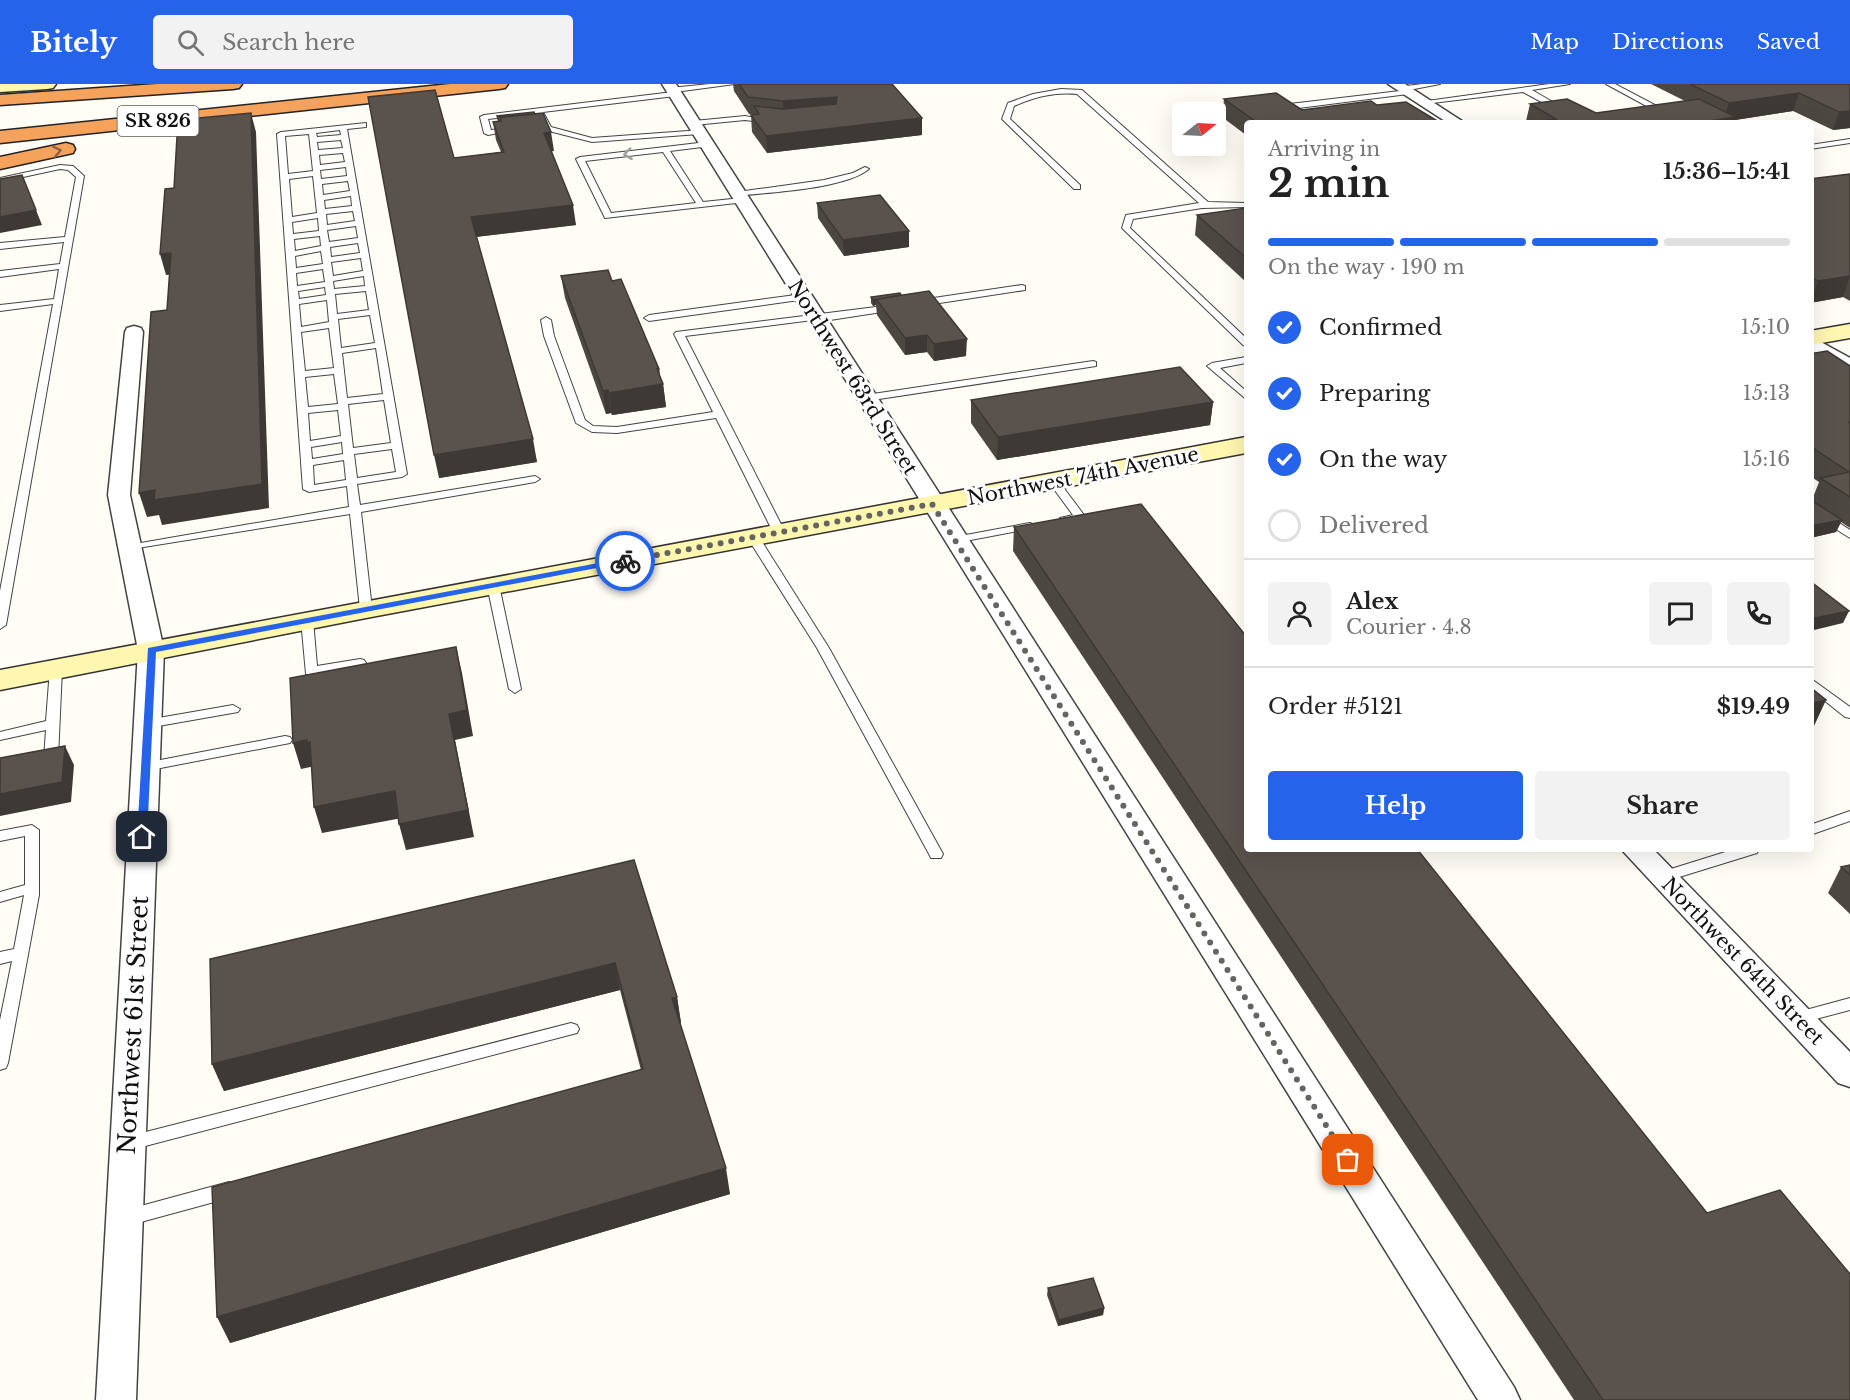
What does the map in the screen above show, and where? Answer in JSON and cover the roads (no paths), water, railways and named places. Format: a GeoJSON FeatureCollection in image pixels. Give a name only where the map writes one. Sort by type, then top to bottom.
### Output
{"type":"FeatureCollection","features":[{"type":"Feature","properties":{"kind":"highway"},"geometry":{"type":"LineString","coordinates":[[0,100],[233,84]]}},
{"type":"Feature","properties":{"kind":"highway"},"geometry":{"type":"LineString","coordinates":[[6,120],[359,84]]}},
{"type":"Feature","properties":{"kind":"highway"},"geometry":{"type":"LineString","coordinates":[[0,133],[443,84]]}},
{"type":"Feature","properties":{"kind":"highway","name":"SR 826"},"geometry":{"type":"LineString","coordinates":[[0,138],[499,84]]}},
{"type":"Feature","properties":{"kind":"highway","name":"SR 826"},"geometry":{"type":"LineString","coordinates":[[6,120],[253,89]]}},
{"type":"Feature","properties":{"kind":"highway"},"geometry":{"type":"LineString","coordinates":[[0,163],[316,104]]}},
{"type":"Feature","properties":{"kind":"street"},"geometry":{"type":"LineString","coordinates":[[0,87],[47,84]]}},
{"type":"Feature","properties":{"kind":"street"},"geometry":{"type":"LineString","coordinates":[[1402,88],[1423,104],[1452,120]]}},
{"type":"Feature","properties":{"kind":"street","name":"Northwest 63rd Street"},"geometry":{"type":"LineString","coordinates":[[672,89],[1500,1400]]}},
{"type":"Feature","properties":{"kind":"street"},"geometry":{"type":"LineString","coordinates":[[1814,339],[1850,331]]}},
{"type":"Feature","properties":{"kind":"street","name":"Northwest 61st Street"},"geometry":{"type":"LineString","coordinates":[[116,1400],[151,650],[119,495],[134,332]]}},
{"type":"Feature","properties":{"kind":"street"},"geometry":{"type":"LineString","coordinates":[[1814,343],[1850,366]]}},
{"type":"Feature","properties":{"kind":"street","name":"Northwest 74th Avenue"},"geometry":{"type":"LineString","coordinates":[[0,680],[307,620],[1244,445]]}},
{"type":"Feature","properties":{"kind":"street","name":"Northwest 64th Street"},"geometry":{"type":"LineString","coordinates":[[1639,852],[1850,1074]]}},
{"type":"Feature","properties":{"kind":"lane"},"geometry":{"type":"LineString","coordinates":[[524,129],[488,133],[484,117],[672,89],[731,84]]}},
{"type":"Feature","properties":{"kind":"lane"},"geometry":{"type":"LineString","coordinates":[[1291,113],[1281,107],[1436,84]]}},
{"type":"Feature","properties":{"kind":"lane"},"geometry":{"type":"LineString","coordinates":[[1423,104],[1566,84]]}},
{"type":"Feature","properties":{"kind":"lane"},"geometry":{"type":"LineString","coordinates":[[1610,84],[1666,113],[1655,114]]}},
{"type":"Feature","properties":{"kind":"lane"},"geometry":{"type":"LineString","coordinates":[[1524,89],[1580,120]]}},
{"type":"Feature","properties":{"kind":"lane"},"geometry":{"type":"LineString","coordinates":[[1077,187],[1006,119],[1011,105],[1028,96],[1055,91],[1079,92],[1206,205]]}},
{"type":"Feature","properties":{"kind":"lane"},"geometry":{"type":"LineString","coordinates":[[540,110],[547,126]]}},
{"type":"Feature","properties":{"kind":"lane"},"geometry":{"type":"LineString","coordinates":[[777,121],[746,118],[700,133],[665,149],[580,159],[608,216],[701,205],[859,174],[865,169]]}},
{"type":"Feature","properties":{"kind":"lane"},"geometry":{"type":"LineString","coordinates":[[344,132],[402,474],[309,489],[281,134],[313,135],[344,132],[363,125]]}},
{"type":"Feature","properties":{"kind":"lane"},"geometry":{"type":"LineString","coordinates":[[535,128],[547,126],[592,140],[700,133]]}},
{"type":"Feature","properties":{"kind":"lane"},"geometry":{"type":"LineString","coordinates":[[313,135],[366,609]]}},
{"type":"Feature","properties":{"kind":"lane"},"geometry":{"type":"LineString","coordinates":[[1814,146],[1850,141]]}},
{"type":"Feature","properties":{"kind":"lane"},"geometry":{"type":"LineString","coordinates":[[665,149],[701,205]]}},
{"type":"Feature","properties":{"kind":"lane"},"geometry":{"type":"LineString","coordinates":[[315,153],[347,150]]}},
{"type":"Feature","properties":{"kind":"lane"},"geometry":{"type":"LineString","coordinates":[[317,174],[349,164]]}},
{"type":"Feature","properties":{"kind":"lane"},"geometry":{"type":"LineString","coordinates":[[0,180],[60,167],[76,171],[80,176],[0,620]]}},
{"type":"Feature","properties":{"kind":"lane"},"geometry":{"type":"LineString","coordinates":[[285,177],[317,174],[352,178]]}},
{"type":"Feature","properties":{"kind":"lane"},"geometry":{"type":"LineString","coordinates":[[320,198],[354,193]]}},
{"type":"Feature","properties":{"kind":"lane"},"geometry":{"type":"LineString","coordinates":[[1244,205],[1230,203],[1206,205],[1129,217],[1126,228],[1244,341]]}},
{"type":"Feature","properties":{"kind":"lane"},"geometry":{"type":"LineString","coordinates":[[288,220],[357,208]]}},
{"type":"Feature","properties":{"kind":"lane"},"geometry":{"type":"LineString","coordinates":[[290,237],[359,223]]}},
{"type":"Feature","properties":{"kind":"lane"},"geometry":{"type":"LineString","coordinates":[[0,246],[68,238]]}},
{"type":"Feature","properties":{"kind":"lane"},"geometry":{"type":"LineString","coordinates":[[291,254],[362,240]]}},
{"type":"Feature","properties":{"kind":"lane"},"geometry":{"type":"LineString","coordinates":[[292,271],[365,255]]}},
{"type":"Feature","properties":{"kind":"lane"},"geometry":{"type":"LineString","coordinates":[[0,274],[64,266]]}},
{"type":"Feature","properties":{"kind":"lane"},"geometry":{"type":"LineString","coordinates":[[294,302],[368,273]]}},
{"type":"Feature","properties":{"kind":"lane"},"geometry":{"type":"LineString","coordinates":[[293,289],[370,288]]}},
{"type":"Feature","properties":{"kind":"lane"},"geometry":{"type":"LineString","coordinates":[[936,854],[823,648],[766,534],[720,414],[679,334],[812,311],[1022,288]]}},
{"type":"Feature","properties":{"kind":"lane"},"geometry":{"type":"LineString","coordinates":[[0,308],[58,301]]}},
{"type":"Feature","properties":{"kind":"lane"},"geometry":{"type":"LineString","coordinates":[[649,318],[812,311]]}},
{"type":"Feature","properties":{"kind":"lane"},"geometry":{"type":"LineString","coordinates":[[297,330],[375,312]]}},
{"type":"Feature","properties":{"kind":"lane"},"geometry":{"type":"LineString","coordinates":[[546,320],[549,336],[580,421],[587,427],[594,430],[634,427],[720,414]]}},
{"type":"Feature","properties":{"kind":"lane"},"geometry":{"type":"LineString","coordinates":[[337,351],[380,345]]}},
{"type":"Feature","properties":{"kind":"lane"},"geometry":{"type":"LineString","coordinates":[[1244,360],[1212,366],[1244,394]]}},
{"type":"Feature","properties":{"kind":"lane"},"geometry":{"type":"LineString","coordinates":[[866,398],[1093,364]]}},
{"type":"Feature","properties":{"kind":"lane"},"geometry":{"type":"LineString","coordinates":[[300,375],[339,370]]}},
{"type":"Feature","properties":{"kind":"lane"},"geometry":{"type":"LineString","coordinates":[[303,411],[389,396]]}},
{"type":"Feature","properties":{"kind":"lane"},"geometry":{"type":"LineString","coordinates":[[306,445],[347,438]]}},
{"type":"Feature","properties":{"kind":"lane"},"geometry":{"type":"LineString","coordinates":[[307,463],[397,445]]}},
{"type":"Feature","properties":{"kind":"lane"},"geometry":{"type":"LineString","coordinates":[[129,548],[535,479]]}},
{"type":"Feature","properties":{"kind":"lane"},"geometry":{"type":"LineString","coordinates":[[955,540],[1080,517],[1053,481]]}},
{"type":"Feature","properties":{"kind":"lane"},"geometry":{"type":"LineString","coordinates":[[1814,510],[1850,535]]}},
{"type":"Feature","properties":{"kind":"lane"},"geometry":{"type":"LineString","coordinates":[[493,585],[515,690]]}},
{"type":"Feature","properties":{"kind":"lane"},"geometry":{"type":"LineString","coordinates":[[307,620],[310,671],[360,663]]}},
{"type":"Feature","properties":{"kind":"lane"},"geometry":{"type":"LineString","coordinates":[[51,758],[56,669]]}},
{"type":"Feature","properties":{"kind":"lane"},"geometry":{"type":"LineString","coordinates":[[1814,685],[1850,714]]}},
{"type":"Feature","properties":{"kind":"lane"},"geometry":{"type":"LineString","coordinates":[[147,724],[233,709]]}},
{"type":"Feature","properties":{"kind":"lane"},"geometry":{"type":"LineString","coordinates":[[0,736],[53,724]]}},
{"type":"Feature","properties":{"kind":"lane"},"geometry":{"type":"LineString","coordinates":[[145,767],[285,740]]}},
{"type":"Feature","properties":{"kind":"lane"},"geometry":{"type":"LineString","coordinates":[[1814,829],[1850,816]]}},
{"type":"Feature","properties":{"kind":"lane"},"geometry":{"type":"LineString","coordinates":[[0,836],[32,830],[32,888],[0,1058]]}},
{"type":"Feature","properties":{"kind":"lane"},"geometry":{"type":"LineString","coordinates":[[1663,877],[1742,852]]}},
{"type":"Feature","properties":{"kind":"lane"},"geometry":{"type":"LineString","coordinates":[[0,897],[32,888]]}},
{"type":"Feature","properties":{"kind":"lane"},"geometry":{"type":"LineString","coordinates":[[0,958],[20,953]]}},
{"type":"Feature","properties":{"kind":"lane"},"geometry":{"type":"LineString","coordinates":[[1797,1018],[1850,1004]]}},
{"type":"Feature","properties":{"kind":"lane"},"geometry":{"type":"LineString","coordinates":[[128,1143],[571,1029]]}},
{"type":"Feature","properties":{"kind":"lane"},"geometry":{"type":"LineString","coordinates":[[124,1219],[249,1184]]}}]}
